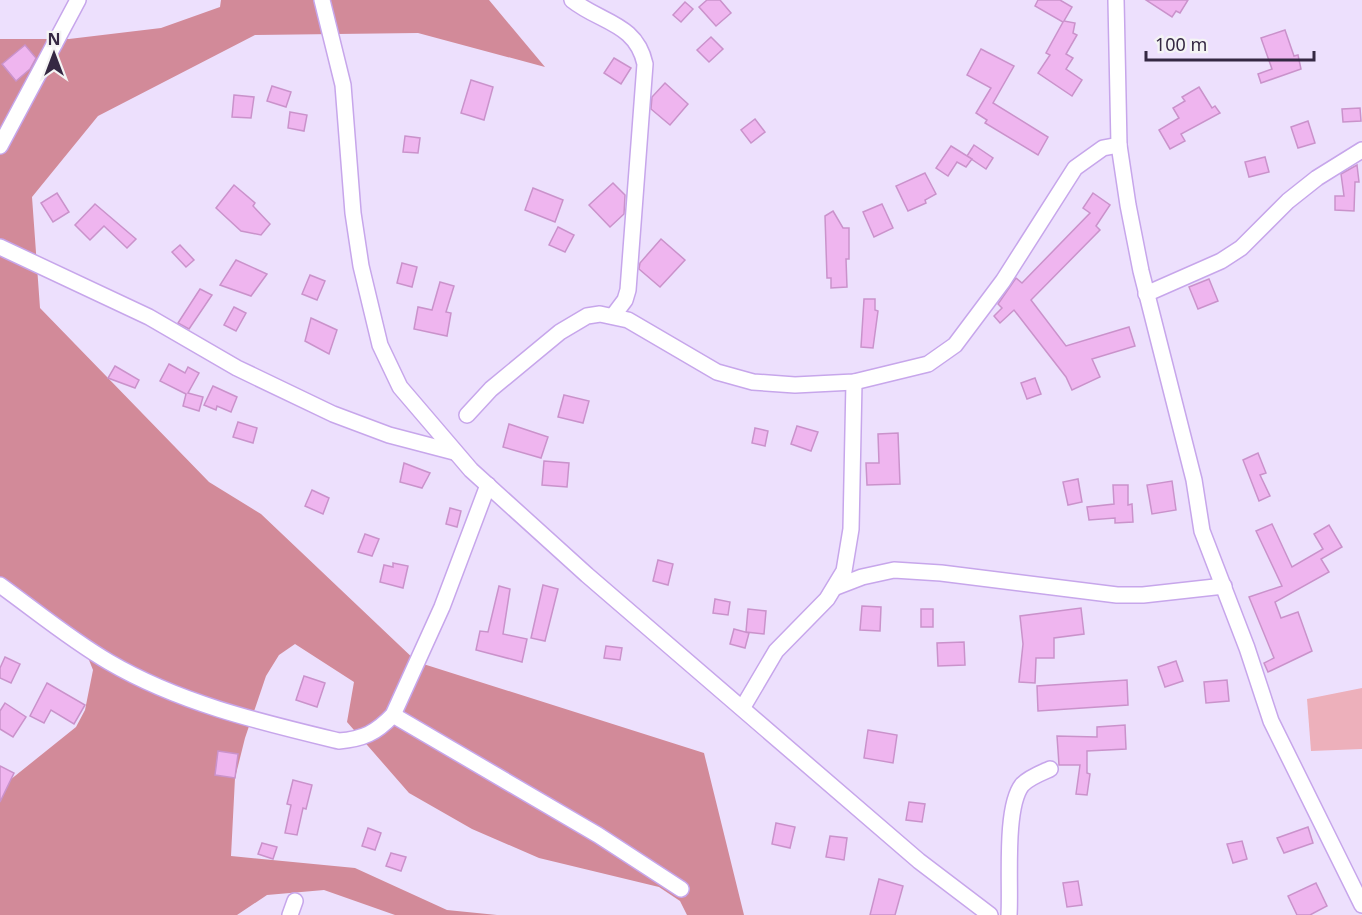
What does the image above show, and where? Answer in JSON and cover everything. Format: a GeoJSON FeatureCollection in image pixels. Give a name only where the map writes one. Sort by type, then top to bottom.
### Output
{"type":"FeatureCollection","features":[{"type":"Feature","properties":{"kind":"street"},"geometry":{"type":"LineString","coordinates":[[0,146],[78,0]]}},
{"type":"Feature","properties":{"kind":"street"},"geometry":{"type":"LineString","coordinates":[[322,0],[343,85],[356,239],[380,345],[400,387],[454,452],[587,575],[743,707],[919,861],[990,915]]}},
{"type":"Feature","properties":{"kind":"street"},"geometry":{"type":"LineString","coordinates":[[572,0],[625,30],[636,40],[645,64],[628,290],[625,300],[613,316]]}},
{"type":"Feature","properties":{"kind":"street"},"geometry":{"type":"LineString","coordinates":[[1116,0],[1119,145],[1146,294],[1194,480],[1202,531],[1224,586],[1271,721],[1362,905]]}},
{"type":"Feature","properties":{"kind":"street"},"geometry":{"type":"LineString","coordinates":[[467,415],[491,389],[560,332],[587,316],[613,316],[628,320],[700,363],[737,379],[785,384],[854,382],[928,364],[955,345],[1014,265],[1075,168],[1103,148],[1119,145]]}},
{"type":"Feature","properties":{"kind":"street"},"geometry":{"type":"LineString","coordinates":[[1146,294],[1221,261],[1241,248],[1288,201],[1317,178],[1362,150]]}},
{"type":"Feature","properties":{"kind":"street"},"geometry":{"type":"LineString","coordinates":[[0,247],[149,317],[237,368],[314,405],[388,435],[454,452]]}},
{"type":"Feature","properties":{"kind":"street"},"geometry":{"type":"LineString","coordinates":[[743,707],[776,651],[821,606],[836,587],[844,571],[851,529],[854,382]]}},
{"type":"Feature","properties":{"kind":"street"},"geometry":{"type":"LineString","coordinates":[[0,585],[72,639],[109,663],[174,695],[339,741],[363,739],[380,729],[393,715],[442,607],[488,485]]}},
{"type":"Feature","properties":{"kind":"street"},"geometry":{"type":"LineString","coordinates":[[836,587],[862,577],[894,570],[974,577],[1117,595],[1143,595],[1224,586]]}},
{"type":"Feature","properties":{"kind":"street"},"geometry":{"type":"LineString","coordinates":[[393,715],[598,835],[681,889]]}},
{"type":"Feature","properties":{"kind":"street"},"geometry":{"type":"LineString","coordinates":[[1010,915],[1007,862],[1017,796],[1022,784],[1050,769]]}},
{"type":"Feature","properties":{"kind":"shaded area"},"geometry":{"type":"Polygon","coordinates":[[[221,0],[489,0],[545,67],[418,33],[255,35],[98,116],[32,197],[40,308],[209,482],[261,514],[417,662],[704,753],[744,915],[687,915],[680,901],[659,887],[539,858],[472,829],[409,793],[347,722],[354,682],[295,644],[279,655],[266,676],[245,738],[235,778],[231,856],[355,868],[447,910],[497,915],[395,915],[324,890],[267,895],[237,915],[0,915],[0,788],[76,727],[85,710],[93,670],[85,650],[16,597],[0,595],[0,39],[69,39],[161,28],[220,7],[221,0]]]}},
{"type":"Feature","properties":{"kind":"shaded area"},"geometry":{"type":"Polygon","coordinates":[[[1362,688],[1362,749],[1311,751],[1307,699],[1362,688]]]}},
{"type":"Feature","properties":{"kind":"building"},"geometry":{"type":"Polygon","coordinates":[[[707,0],[720,0],[731,13],[716,26],[699,7],[707,0]]]}},
{"type":"Feature","properties":{"kind":"building"},"geometry":{"type":"Polygon","coordinates":[[[1038,0],[1060,0],[1072,7],[1064,21],[1075,23],[1073,33],[1077,35],[1066,54],[1073,58],[1066,69],[1082,80],[1072,96],[1038,73],[1050,55],[1046,53],[1063,22],[1035,6],[1038,0]]]}},
{"type":"Feature","properties":{"kind":"building"},"geometry":{"type":"Polygon","coordinates":[[[1146,0],[1188,0],[1180,13],[1176,11],[1172,17],[1146,0]]]}},
{"type":"Feature","properties":{"kind":"building"},"geometry":{"type":"Polygon","coordinates":[[[685,2],[693,9],[681,22],[673,15],[685,2]]]}},
{"type":"Feature","properties":{"kind":"building"},"geometry":{"type":"Polygon","coordinates":[[[1285,30],[1294,56],[1298,55],[1301,69],[1261,83],[1258,74],[1272,69],[1261,38],[1285,30]]]}},
{"type":"Feature","properties":{"kind":"building"},"geometry":{"type":"Polygon","coordinates":[[[711,37],[723,49],[709,62],[697,50],[711,37]]]}},
{"type":"Feature","properties":{"kind":"building"},"geometry":{"type":"Polygon","coordinates":[[[25,45],[36,58],[30,69],[16,81],[2,64],[25,45]]]}},
{"type":"Feature","properties":{"kind":"building"},"geometry":{"type":"Polygon","coordinates":[[[981,49],[1014,66],[993,103],[1048,137],[1038,155],[985,123],[987,120],[976,113],[991,88],[967,75],[981,49]]]}},
{"type":"Feature","properties":{"kind":"building"},"geometry":{"type":"Polygon","coordinates":[[[614,58],[631,68],[621,84],[604,73],[614,58]]]}},
{"type":"Feature","properties":{"kind":"building"},"geometry":{"type":"Polygon","coordinates":[[[471,80],[493,87],[484,120],[461,113],[471,80]]]}},
{"type":"Feature","properties":{"kind":"building"},"geometry":{"type":"Polygon","coordinates":[[[665,83],[688,104],[670,125],[651,109],[652,97],[665,83]]]}},
{"type":"Feature","properties":{"kind":"building"},"geometry":{"type":"Polygon","coordinates":[[[272,86],[291,92],[286,107],[267,101],[272,86]]]}},
{"type":"Feature","properties":{"kind":"building"},"geometry":{"type":"Polygon","coordinates":[[[1199,87],[1212,108],[1215,106],[1220,113],[1181,134],[1185,141],[1170,149],[1159,130],[1179,118],[1173,108],[1185,101],[1182,97],[1199,87]]]}},
{"type":"Feature","properties":{"kind":"building"},"geometry":{"type":"Polygon","coordinates":[[[234,95],[254,97],[251,118],[232,117],[234,95]]]}},
{"type":"Feature","properties":{"kind":"building"},"geometry":{"type":"Polygon","coordinates":[[[1360,108],[1361,121],[1343,122],[1342,109],[1360,108]]]}},
{"type":"Feature","properties":{"kind":"building"},"geometry":{"type":"Polygon","coordinates":[[[290,112],[307,115],[304,131],[288,128],[290,112]]]}},
{"type":"Feature","properties":{"kind":"building"},"geometry":{"type":"Polygon","coordinates":[[[755,119],[765,132],[751,143],[741,130],[755,119]]]}},
{"type":"Feature","properties":{"kind":"building"},"geometry":{"type":"Polygon","coordinates":[[[1308,121],[1315,143],[1298,148],[1291,127],[1308,121]]]}},
{"type":"Feature","properties":{"kind":"building"},"geometry":{"type":"Polygon","coordinates":[[[405,136],[420,138],[418,153],[403,152],[405,136]]]}},
{"type":"Feature","properties":{"kind":"building"},"geometry":{"type":"Polygon","coordinates":[[[974,145],[993,158],[986,169],[967,156],[974,145]]]}},
{"type":"Feature","properties":{"kind":"building"},"geometry":{"type":"Polygon","coordinates":[[[951,146],[972,159],[966,167],[957,162],[948,176],[936,168],[951,146]]]}},
{"type":"Feature","properties":{"kind":"building"},"geometry":{"type":"Polygon","coordinates":[[[1265,157],[1269,172],[1249,177],[1245,162],[1265,157]]]}},
{"type":"Feature","properties":{"kind":"building"},"geometry":{"type":"Polygon","coordinates":[[[1357,165],[1359,182],[1355,182],[1354,211],[1335,210],[1335,196],[1344,196],[1341,174],[1357,165]]]}},
{"type":"Feature","properties":{"kind":"building"},"geometry":{"type":"Polygon","coordinates":[[[925,173],[936,194],[925,200],[926,203],[908,211],[896,186],[925,173]]]}},
{"type":"Feature","properties":{"kind":"building"},"geometry":{"type":"Polygon","coordinates":[[[613,183],[625,195],[624,214],[610,227],[589,205],[613,183]]]}},
{"type":"Feature","properties":{"kind":"building"},"geometry":{"type":"Polygon","coordinates":[[[234,185],[255,203],[253,206],[270,224],[261,235],[241,231],[216,208],[234,185]]]}},
{"type":"Feature","properties":{"kind":"building"},"geometry":{"type":"Polygon","coordinates":[[[533,188],[563,200],[555,222],[525,210],[533,188]]]}},
{"type":"Feature","properties":{"kind":"building"},"geometry":{"type":"Polygon","coordinates":[[[57,193],[69,212],[53,222],[41,203],[57,193]]]}},
{"type":"Feature","properties":{"kind":"building"},"geometry":{"type":"Polygon","coordinates":[[[1093,193],[1110,205],[1096,226],[1100,230],[1031,300],[1066,346],[1129,327],[1135,346],[1092,359],[1100,377],[1072,390],[1066,377],[1014,310],[1000,323],[994,316],[1002,308],[998,304],[1016,278],[1022,283],[1090,213],[1083,208],[1093,193]]]}},
{"type":"Feature","properties":{"kind":"building"},"geometry":{"type":"Polygon","coordinates":[[[95,204],[136,239],[127,248],[104,226],[90,240],[75,225],[95,204]]]}},
{"type":"Feature","properties":{"kind":"building"},"geometry":{"type":"Polygon","coordinates":[[[882,204],[893,228],[874,237],[863,212],[882,204]]]}},
{"type":"Feature","properties":{"kind":"building"},"geometry":{"type":"Polygon","coordinates":[[[833,211],[843,228],[849,228],[849,259],[846,259],[847,287],[831,288],[831,278],[827,278],[825,216],[833,211]]]}},
{"type":"Feature","properties":{"kind":"building"},"geometry":{"type":"Polygon","coordinates":[[[558,227],[574,235],[565,252],[549,245],[558,227]]]}},
{"type":"Feature","properties":{"kind":"building"},"geometry":{"type":"Polygon","coordinates":[[[661,239],[685,260],[660,287],[639,269],[640,263],[661,239]]]}},
{"type":"Feature","properties":{"kind":"building"},"geometry":{"type":"Polygon","coordinates":[[[180,245],[194,260],[186,267],[172,252],[180,245]]]}},
{"type":"Feature","properties":{"kind":"building"},"geometry":{"type":"Polygon","coordinates":[[[236,260],[267,274],[251,296],[220,285],[236,260]]]}},
{"type":"Feature","properties":{"kind":"building"},"geometry":{"type":"Polygon","coordinates":[[[402,263],[417,267],[412,287],[397,283],[402,263]]]}},
{"type":"Feature","properties":{"kind":"building"},"geometry":{"type":"Polygon","coordinates":[[[310,275],[325,281],[317,300],[302,294],[310,275]]]}},
{"type":"Feature","properties":{"kind":"building"},"geometry":{"type":"Polygon","coordinates":[[[1209,279],[1218,301],[1198,309],[1189,287],[1209,279]]]}},
{"type":"Feature","properties":{"kind":"building"},"geometry":{"type":"Polygon","coordinates":[[[440,282],[454,286],[446,312],[451,313],[447,336],[414,329],[418,307],[432,310],[440,282]]]}},
{"type":"Feature","properties":{"kind":"building"},"geometry":{"type":"Polygon","coordinates":[[[200,289],[212,295],[189,329],[178,323],[200,289]]]}},
{"type":"Feature","properties":{"kind":"building"},"geometry":{"type":"Polygon","coordinates":[[[864,299],[875,299],[875,310],[878,311],[873,348],[861,347],[864,299]]]}},
{"type":"Feature","properties":{"kind":"building"},"geometry":{"type":"Polygon","coordinates":[[[234,307],[246,313],[236,331],[224,325],[234,307]]]}},
{"type":"Feature","properties":{"kind":"building"},"geometry":{"type":"Polygon","coordinates":[[[311,318],[337,330],[329,354],[305,341],[311,318]]]}},
{"type":"Feature","properties":{"kind":"building"},"geometry":{"type":"Polygon","coordinates":[[[169,364],[185,373],[188,367],[199,373],[188,393],[203,397],[199,411],[183,406],[186,394],[160,381],[169,364]]]}},
{"type":"Feature","properties":{"kind":"building"},"geometry":{"type":"Polygon","coordinates":[[[115,366],[139,380],[135,388],[108,378],[115,366]]]}},
{"type":"Feature","properties":{"kind":"building"},"geometry":{"type":"Polygon","coordinates":[[[1035,378],[1041,394],[1027,399],[1021,383],[1035,378]]]}},
{"type":"Feature","properties":{"kind":"building"},"geometry":{"type":"Polygon","coordinates":[[[213,386],[237,397],[231,412],[217,406],[216,410],[204,405],[213,386]]]}},
{"type":"Feature","properties":{"kind":"building"},"geometry":{"type":"Polygon","coordinates":[[[564,395],[589,401],[583,423],[558,417],[564,395]]]}},
{"type":"Feature","properties":{"kind":"building"},"geometry":{"type":"Polygon","coordinates":[[[238,422],[257,428],[253,443],[233,437],[238,422]]]}},
{"type":"Feature","properties":{"kind":"building"},"geometry":{"type":"Polygon","coordinates":[[[509,424],[548,437],[541,458],[503,447],[509,424]]]}},
{"type":"Feature","properties":{"kind":"building"},"geometry":{"type":"Polygon","coordinates":[[[797,426],[818,432],[811,451],[791,444],[797,426]]]}},
{"type":"Feature","properties":{"kind":"building"},"geometry":{"type":"Polygon","coordinates":[[[755,428],[768,431],[765,446],[752,443],[755,428]]]}},
{"type":"Feature","properties":{"kind":"building"},"geometry":{"type":"Polygon","coordinates":[[[898,433],[900,484],[867,485],[866,463],[879,463],[878,434],[898,433]]]}},
{"type":"Feature","properties":{"kind":"building"},"geometry":{"type":"Polygon","coordinates":[[[1258,453],[1266,473],[1260,475],[1270,496],[1259,501],[1243,460],[1258,453]]]}},
{"type":"Feature","properties":{"kind":"building"},"geometry":{"type":"Polygon","coordinates":[[[544,461],[569,463],[567,487],[542,485],[544,461]]]}},
{"type":"Feature","properties":{"kind":"building"},"geometry":{"type":"Polygon","coordinates":[[[404,463],[430,473],[422,488],[400,482],[404,463]]]}},
{"type":"Feature","properties":{"kind":"building"},"geometry":{"type":"Polygon","coordinates":[[[1078,479],[1082,502],[1068,505],[1063,482],[1078,479]]]}},
{"type":"Feature","properties":{"kind":"building"},"geometry":{"type":"Polygon","coordinates":[[[1172,481],[1176,510],[1152,514],[1147,485],[1172,481]]]}},
{"type":"Feature","properties":{"kind":"building"},"geometry":{"type":"Polygon","coordinates":[[[1113,485],[1128,485],[1128,505],[1132,504],[1133,522],[1115,523],[1115,518],[1089,520],[1087,507],[1114,504],[1113,485]]]}},
{"type":"Feature","properties":{"kind":"building"},"geometry":{"type":"Polygon","coordinates":[[[312,490],[329,498],[323,514],[305,506],[312,490]]]}},
{"type":"Feature","properties":{"kind":"building"},"geometry":{"type":"Polygon","coordinates":[[[450,508],[461,511],[457,527],[446,524],[450,508]]]}},
{"type":"Feature","properties":{"kind":"building"},"geometry":{"type":"Polygon","coordinates":[[[1272,524],[1292,567],[1323,549],[1314,534],[1329,525],[1342,547],[1321,559],[1329,572],[1275,602],[1281,618],[1298,612],[1312,651],[1268,672],[1264,663],[1274,658],[1249,597],[1282,586],[1256,531],[1272,524]]]}},
{"type":"Feature","properties":{"kind":"building"},"geometry":{"type":"Polygon","coordinates":[[[365,534],[379,539],[372,556],[358,552],[365,534]]]}},
{"type":"Feature","properties":{"kind":"building"},"geometry":{"type":"Polygon","coordinates":[[[658,560],[673,564],[668,585],[653,581],[658,560]]]}},
{"type":"Feature","properties":{"kind":"building"},"geometry":{"type":"Polygon","coordinates":[[[393,563],[408,566],[403,588],[380,582],[384,565],[393,567],[393,563]]]}},
{"type":"Feature","properties":{"kind":"building"},"geometry":{"type":"Polygon","coordinates":[[[543,585],[558,589],[545,641],[531,638],[543,585]]]}},
{"type":"Feature","properties":{"kind":"building"},"geometry":{"type":"Polygon","coordinates":[[[499,586],[510,589],[503,634],[527,639],[522,662],[476,650],[480,631],[488,632],[499,586]]]}},
{"type":"Feature","properties":{"kind":"building"},"geometry":{"type":"Polygon","coordinates":[[[715,599],[730,602],[728,615],[713,613],[715,599]]]}},
{"type":"Feature","properties":{"kind":"building"},"geometry":{"type":"Polygon","coordinates":[[[862,606],[881,607],[880,631],[860,630],[862,606]]]}},
{"type":"Feature","properties":{"kind":"building"},"geometry":{"type":"Polygon","coordinates":[[[1081,608],[1084,634],[1054,638],[1054,658],[1036,658],[1035,683],[1019,682],[1023,644],[1020,616],[1081,608]]]}},
{"type":"Feature","properties":{"kind":"building"},"geometry":{"type":"Polygon","coordinates":[[[748,609],[766,611],[764,634],[746,632],[748,609]]]}},
{"type":"Feature","properties":{"kind":"building"},"geometry":{"type":"Polygon","coordinates":[[[921,609],[933,609],[933,627],[921,627],[921,609]]]}},
{"type":"Feature","properties":{"kind":"building"},"geometry":{"type":"Polygon","coordinates":[[[734,629],[749,633],[745,648],[730,644],[734,629]]]}},
{"type":"Feature","properties":{"kind":"building"},"geometry":{"type":"Polygon","coordinates":[[[964,642],[965,665],[938,666],[937,643],[964,642]]]}},
{"type":"Feature","properties":{"kind":"building"},"geometry":{"type":"Polygon","coordinates":[[[606,646],[622,648],[620,660],[604,658],[606,646]]]}},
{"type":"Feature","properties":{"kind":"building"},"geometry":{"type":"Polygon","coordinates":[[[5,657],[20,664],[11,683],[0,678],[0,668],[5,657]]]}},
{"type":"Feature","properties":{"kind":"building"},"geometry":{"type":"Polygon","coordinates":[[[1176,661],[1183,681],[1165,687],[1158,667],[1176,661]]]}},
{"type":"Feature","properties":{"kind":"building"},"geometry":{"type":"Polygon","coordinates":[[[304,676],[325,683],[317,707],[296,700],[304,676]]]}},
{"type":"Feature","properties":{"kind":"building"},"geometry":{"type":"Polygon","coordinates":[[[1127,680],[1128,705],[1038,711],[1037,686],[1127,680]]]}},
{"type":"Feature","properties":{"kind":"building"},"geometry":{"type":"Polygon","coordinates":[[[1227,680],[1229,701],[1206,703],[1204,682],[1227,680]]]}},
{"type":"Feature","properties":{"kind":"building"},"geometry":{"type":"Polygon","coordinates":[[[47,683],[85,705],[74,724],[51,710],[44,723],[30,716],[47,683]]]}},
{"type":"Feature","properties":{"kind":"building"},"geometry":{"type":"Polygon","coordinates":[[[5,703],[26,717],[13,737],[0,729],[0,711],[5,703]]]}},
{"type":"Feature","properties":{"kind":"building"},"geometry":{"type":"Polygon","coordinates":[[[1125,725],[1126,749],[1087,751],[1087,773],[1090,774],[1087,795],[1076,794],[1080,765],[1059,765],[1057,736],[1097,737],[1097,727],[1125,725]]]}},
{"type":"Feature","properties":{"kind":"building"},"geometry":{"type":"Polygon","coordinates":[[[868,730],[897,735],[893,763],[864,758],[868,730]]]}},
{"type":"Feature","properties":{"kind":"building"},"geometry":{"type":"Polygon","coordinates":[[[218,751],[238,754],[235,778],[215,775],[218,751]]]}},
{"type":"Feature","properties":{"kind":"building"},"geometry":{"type":"Polygon","coordinates":[[[0,766],[14,773],[0,802],[0,766]]]}},
{"type":"Feature","properties":{"kind":"building"},"geometry":{"type":"Polygon","coordinates":[[[293,780],[312,785],[306,809],[303,808],[297,835],[285,833],[291,805],[287,804],[293,780]]]}},
{"type":"Feature","properties":{"kind":"building"},"geometry":{"type":"Polygon","coordinates":[[[909,802],[925,804],[922,822],[906,820],[909,802]]]}},
{"type":"Feature","properties":{"kind":"building"},"geometry":{"type":"Polygon","coordinates":[[[776,823],[795,827],[790,848],[772,844],[776,823]]]}},
{"type":"Feature","properties":{"kind":"building"},"geometry":{"type":"Polygon","coordinates":[[[1308,827],[1313,843],[1284,853],[1277,838],[1308,827]]]}},
{"type":"Feature","properties":{"kind":"building"},"geometry":{"type":"Polygon","coordinates":[[[368,828],[381,833],[375,850],[362,846],[368,828]]]}},
{"type":"Feature","properties":{"kind":"building"},"geometry":{"type":"Polygon","coordinates":[[[830,836],[847,838],[844,860],[826,857],[830,836]]]}},
{"type":"Feature","properties":{"kind":"building"},"geometry":{"type":"Polygon","coordinates":[[[1242,841],[1247,859],[1233,863],[1227,844],[1242,841]]]}},
{"type":"Feature","properties":{"kind":"building"},"geometry":{"type":"Polygon","coordinates":[[[262,843],[277,847],[273,859],[258,854],[262,843]]]}},
{"type":"Feature","properties":{"kind":"building"},"geometry":{"type":"Polygon","coordinates":[[[391,853],[406,857],[401,871],[386,866],[391,853]]]}},
{"type":"Feature","properties":{"kind":"building"},"geometry":{"type":"Polygon","coordinates":[[[879,879],[903,886],[895,915],[870,915],[879,879]]]}},
{"type":"Feature","properties":{"kind":"building"},"geometry":{"type":"Polygon","coordinates":[[[1078,881],[1082,905],[1067,907],[1063,883],[1078,881]]]}},
{"type":"Feature","properties":{"kind":"building"},"geometry":{"type":"Polygon","coordinates":[[[1316,883],[1327,906],[1310,915],[1297,915],[1288,896],[1316,883]]]}}]}
